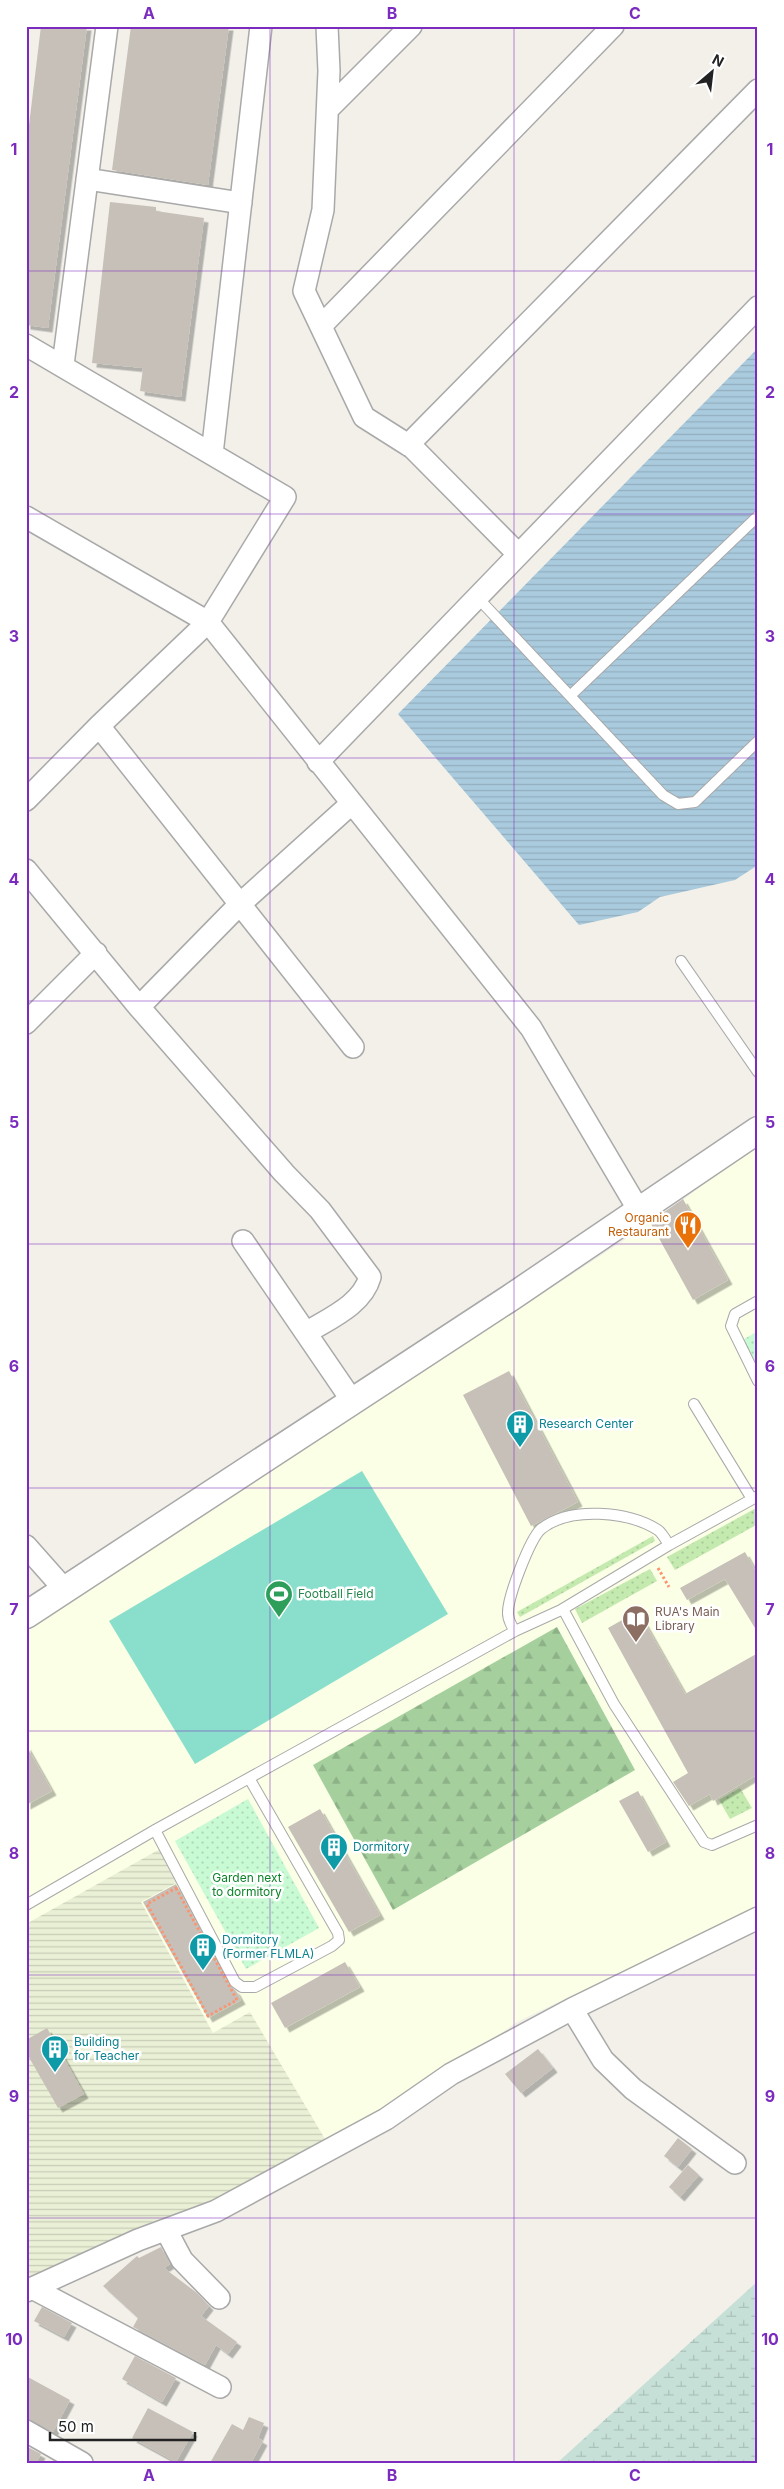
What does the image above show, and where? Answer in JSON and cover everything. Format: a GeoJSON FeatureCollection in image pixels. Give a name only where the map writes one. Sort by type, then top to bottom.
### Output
{"type":"FeatureCollection","features":[{"type":"Feature","properties":{"kind":"street"},"geometry":{"type":"LineString","coordinates":[[63,366],[108,26]]}},
{"type":"Feature","properties":{"kind":"street"},"geometry":{"type":"LineString","coordinates":[[212,454],[261,26]]}},
{"type":"Feature","properties":{"kind":"street"},"geometry":{"type":"LineString","coordinates":[[327,26],[329,71],[324,210],[304,291],[364,417],[408,445],[518,554]]}},
{"type":"Feature","properties":{"kind":"street"},"geometry":{"type":"LineString","coordinates":[[328,109],[411,26]]}},
{"type":"Feature","properties":{"kind":"street"},"geometry":{"type":"LineString","coordinates":[[320,326],[613,26]]}},
{"type":"Feature","properties":{"kind":"street"},"geometry":{"type":"LineString","coordinates":[[408,445],[758,90]]}},
{"type":"Feature","properties":{"kind":"street"},"geometry":{"type":"LineString","coordinates":[[87,179],[241,203]]}},
{"type":"Feature","properties":{"kind":"street"},"geometry":{"type":"LineString","coordinates":[[318,762],[758,307]]}},
{"type":"Feature","properties":{"kind":"street"},"geometry":{"type":"LineString","coordinates":[[26,345],[285,497],[208,622],[98,726],[26,800]]}},
{"type":"Feature","properties":{"kind":"street"},"geometry":{"type":"LineString","coordinates":[[26,517],[208,622],[531,1028],[638,1209]]}},
{"type":"Feature","properties":{"kind":"street"},"geometry":{"type":"LineString","coordinates":[[98,726],[353,1047]]}},
{"type":"Feature","properties":{"kind":"street"},"geometry":{"type":"LineString","coordinates":[[139,1007],[239,905],[351,804]]}},
{"type":"Feature","properties":{"kind":"street"},"geometry":{"type":"LineString","coordinates":[[26,870],[139,1007],[277,1166],[320,1210],[370,1277],[367,1290],[349,1306],[306,1333]]}},
{"type":"Feature","properties":{"kind":"street"},"geometry":{"type":"LineString","coordinates":[[26,1023],[96,953]]}},
{"type":"Feature","properties":{"kind":"street"},"geometry":{"type":"LineString","coordinates":[[26,1615],[353,1402],[758,1130]]}},
{"type":"Feature","properties":{"kind":"street"},"geometry":{"type":"LineString","coordinates":[[243,1241],[353,1402]]}},
{"type":"Feature","properties":{"kind":"street"},"geometry":{"type":"LineString","coordinates":[[26,1546],[65,1590]]}},
{"type":"Feature","properties":{"kind":"street"},"geometry":{"type":"LineString","coordinates":[[29,2290],[166,2230],[216,2211],[386,2119],[451,2074],[572,2009],[758,1918]]}},
{"type":"Feature","properties":{"kind":"street"},"geometry":{"type":"LineString","coordinates":[[572,2009],[603,2060],[633,2089],[735,2164]]}},
{"type":"Feature","properties":{"kind":"street"},"geometry":{"type":"LineString","coordinates":[[166,2230],[182,2260],[219,2298]]}},
{"type":"Feature","properties":{"kind":"street"},"geometry":{"type":"LineString","coordinates":[[29,2290],[220,2387]]}},
{"type":"Feature","properties":{"kind":"street"},"geometry":{"type":"LineString","coordinates":[[26,2431],[82,2463]]}},
{"type":"Feature","properties":{"kind":"lane"},"geometry":{"type":"LineString","coordinates":[[570,696],[758,516]]}},
{"type":"Feature","properties":{"kind":"lane"},"geometry":{"type":"LineString","coordinates":[[477,597],[663,795],[678,804],[695,802],[758,741]]}},
{"type":"Feature","properties":{"kind":"lane"},"geometry":{"type":"LineString","coordinates":[[681,961],[758,1072]]}},
{"type":"Feature","properties":{"kind":"lane"},"geometry":{"type":"LineString","coordinates":[[758,1301],[735,1314],[731,1326],[758,1381]]}},
{"type":"Feature","properties":{"kind":"lane"},"geometry":{"type":"LineString","coordinates":[[26,1904],[248,1778],[515,1631],[564,1609],[669,1544],[755,1497],[694,1404]]}},
{"type":"Feature","properties":{"kind":"lane"},"geometry":{"type":"LineString","coordinates":[[515,1631],[508,1614],[516,1579],[529,1548],[541,1530],[571,1514],[600,1513],[627,1518],[658,1530],[669,1544]]}},
{"type":"Feature","properties":{"kind":"lane"},"geometry":{"type":"LineString","coordinates":[[564,1609],[614,1704],[704,1842],[712,1845],[758,1825]]}},
{"type":"Feature","properties":{"kind":"lane"},"geometry":{"type":"LineString","coordinates":[[155,1830],[235,1982],[242,1988],[255,1987],[332,1946],[339,1940],[338,1933],[248,1778]]}},
{"type":"Feature","properties":{"kind":"path"},"geometry":{"type":"LineString","coordinates":[[654,1561],[669,1588]]}},
{"type":"Feature","properties":{"kind":"path"},"geometry":{"type":"LineString","coordinates":[[176,1888],[237,2000],[208,2016],[147,1904],[176,1888]]}},
{"type":"Feature","properties":{"kind":"shaded area"},"geometry":{"type":"Polygon","coordinates":[[[758,348],[758,865],[735,880],[660,897],[638,912],[579,925],[398,714],[758,348]]]}},
{"type":"Feature","properties":{"kind":"shaded area"},"geometry":{"type":"Polygon","coordinates":[[[758,1147],[758,1906],[517,2022],[433,2081],[325,2139],[216,2202],[154,2221],[26,2278],[26,1631],[669,1211],[724,1168],[758,1147]]]}},
{"type":"Feature","properties":{"kind":"shaded area"},"geometry":{"type":"Polygon","coordinates":[[[160,1849],[178,1882],[141,1902],[213,2033],[250,2012],[325,2139],[216,2202],[154,2221],[26,2278],[26,1924],[160,1849]]]}},
{"type":"Feature","properties":{"kind":"green space"},"geometry":{"type":"Polygon","coordinates":[[[758,1331],[758,1374],[739,1342],[758,1331]]]}},
{"type":"Feature","properties":{"kind":"green space","name":"Football Field"},"geometry":{"type":"Polygon","coordinates":[[[362,1471],[448,1614],[195,1764],[109,1621],[362,1471]]]}},
{"type":"Feature","properties":{"kind":"green space"},"geometry":{"type":"Polygon","coordinates":[[[758,1507],[758,1524],[675,1570],[667,1557],[758,1507]]]}},
{"type":"Feature","properties":{"kind":"green space"},"geometry":{"type":"Polygon","coordinates":[[[653,1536],[655,1541],[520,1617],[517,1612],[653,1536]]]}},
{"type":"Feature","properties":{"kind":"green space"},"geometry":{"type":"Polygon","coordinates":[[[650,1569],[657,1581],[582,1623],[575,1609],[650,1569]]]}},
{"type":"Feature","properties":{"kind":"green space"},"geometry":{"type":"Polygon","coordinates":[[[557,1627],[635,1770],[393,1910],[313,1765],[557,1627]]]}},
{"type":"Feature","properties":{"kind":"green space"},"geometry":{"type":"Polygon","coordinates":[[[740,1788],[752,1808],[730,1819],[719,1800],[740,1788]]]}},
{"type":"Feature","properties":{"kind":"green space","name":"Garden next to dormitory"},"geometry":{"type":"Polygon","coordinates":[[[248,1799],[319,1928],[246,1969],[175,1841],[248,1799]]]}},
{"type":"Feature","properties":{"kind":"green space"},"geometry":{"type":"Polygon","coordinates":[[[758,2281],[758,2463],[557,2463],[758,2281]]]}},
{"type":"Feature","properties":{"kind":"building"},"geometry":{"type":"Polygon","coordinates":[[[41,26],[87,26],[48,328],[26,325],[26,150],[41,26]]]}},
{"type":"Feature","properties":{"kind":"building"},"geometry":{"type":"Polygon","coordinates":[[[131,26],[229,26],[208,185],[112,170],[131,26]]]}},
{"type":"Feature","properties":{"kind":"building"},"geometry":{"type":"Polygon","coordinates":[[[110,202],[156,207],[156,211],[204,218],[181,397],[140,391],[143,368],[92,363],[110,202]]]}},
{"type":"Feature","properties":{"kind":"building","name":"Organic Restaurant"},"geometry":{"type":"Polygon","coordinates":[[[683,1199],[728,1280],[693,1300],[650,1222],[683,1199]]]}},
{"type":"Feature","properties":{"kind":"building","name":"Research Center"},"geometry":{"type":"Polygon","coordinates":[[[509,1371],[578,1502],[531,1526],[463,1395],[509,1371]]]}},
{"type":"Feature","properties":{"kind":"building"},"geometry":{"type":"Polygon","coordinates":[[[745,1552],[758,1575],[758,1633],[725,1579],[687,1600],[680,1588],[745,1552]]]}},
{"type":"Feature","properties":{"kind":"building","name":"RUA's Main Library"},"geometry":{"type":"Polygon","coordinates":[[[638,1611],[685,1694],[758,1653],[758,1774],[713,1801],[710,1794],[689,1806],[673,1782],[688,1773],[608,1628],[638,1611]]]}},
{"type":"Feature","properties":{"kind":"building"},"geometry":{"type":"Polygon","coordinates":[[[26,1745],[52,1791],[26,1805],[26,1745]]]}},
{"type":"Feature","properties":{"kind":"building"},"geometry":{"type":"Polygon","coordinates":[[[638,1791],[666,1842],[648,1852],[619,1801],[638,1791]]]}},
{"type":"Feature","properties":{"kind":"building","name":"Dormitory"},"geometry":{"type":"Polygon","coordinates":[[[320,1809],[380,1915],[349,1932],[288,1827],[320,1809]]]}},
{"type":"Feature","properties":{"kind":"building","name":"Dormitory (Former FLMLA)"},"geometry":{"type":"Polygon","coordinates":[[[176,1884],[229,1985],[236,1991],[241,2000],[208,2018],[143,1902],[176,1884]]]}},
{"type":"Feature","properties":{"kind":"building"},"geometry":{"type":"Polygon","coordinates":[[[345,1962],[360,1987],[285,2028],[271,2003],[345,1962]]]}},
{"type":"Feature","properties":{"kind":"building","name":"Building for Teacher"},"geometry":{"type":"Polygon","coordinates":[[[47,2028],[84,2094],[58,2108],[26,2052],[26,2040],[47,2028]]]}},
{"type":"Feature","properties":{"kind":"building"},"geometry":{"type":"Polygon","coordinates":[[[538,2049],[553,2068],[521,2093],[505,2074],[538,2049]]]}},
{"type":"Feature","properties":{"kind":"building"},"geometry":{"type":"Polygon","coordinates":[[[678,2138],[692,2149],[678,2167],[664,2156],[678,2138]]]}},
{"type":"Feature","properties":{"kind":"building"},"geometry":{"type":"Polygon","coordinates":[[[688,2165],[699,2175],[680,2197],[669,2187],[688,2165]]]}},
{"type":"Feature","properties":{"kind":"building"},"geometry":{"type":"Polygon","coordinates":[[[161,2247],[170,2264],[164,2268],[197,2293],[209,2306],[201,2316],[237,2342],[228,2354],[216,2345],[205,2365],[133,2327],[138,2318],[103,2286],[137,2256],[139,2258],[161,2247]]]}},
{"type":"Feature","properties":{"kind":"building"},"geometry":{"type":"Polygon","coordinates":[[[42,2307],[72,2323],[64,2337],[34,2321],[42,2307]]]}},
{"type":"Feature","properties":{"kind":"building"},"geometry":{"type":"Polygon","coordinates":[[[135,2356],[176,2378],[162,2402],[122,2379],[135,2356]]]}},
{"type":"Feature","properties":{"kind":"building"},"geometry":{"type":"Polygon","coordinates":[[[26,2376],[70,2400],[53,2432],[26,2419],[26,2376]]]}},
{"type":"Feature","properties":{"kind":"building"},"geometry":{"type":"Polygon","coordinates":[[[148,2408],[193,2432],[176,2462],[132,2438],[148,2408]]]}},
{"type":"Feature","properties":{"kind":"building"},"geometry":{"type":"Polygon","coordinates":[[[249,2417],[264,2423],[258,2438],[263,2441],[251,2463],[210,2463],[232,2424],[243,2430],[249,2417]]]}},
{"type":"Feature","properties":{"kind":"building"},"geometry":{"type":"Polygon","coordinates":[[[26,2446],[41,2454],[36,2463],[26,2463],[26,2446]]]}},
{"type":"Feature","properties":{"kind":"place","name":"Organic Restaurant"},"geometry":{"type":"Point","coordinates":[688,1249]}},
{"type":"Feature","properties":{"kind":"place","name":"Research Center"},"geometry":{"type":"Point","coordinates":[520,1448]}},
{"type":"Feature","properties":{"kind":"place","name":"Football Field"},"geometry":{"type":"Point","coordinates":[279,1618]}},
{"type":"Feature","properties":{"kind":"place","name":"RUA's Main Library"},"geometry":{"type":"Point","coordinates":[636,1643]}},
{"type":"Feature","properties":{"kind":"place","name":"Dormitory"},"geometry":{"type":"Point","coordinates":[334,1871]}},
{"type":"Feature","properties":{"kind":"place","name":"Dormitory (Former FLMLA)"},"geometry":{"type":"Point","coordinates":[203,1971]}},
{"type":"Feature","properties":{"kind":"place","name":"Building for Teacher"},"geometry":{"type":"Point","coordinates":[55,2073]}}]}
